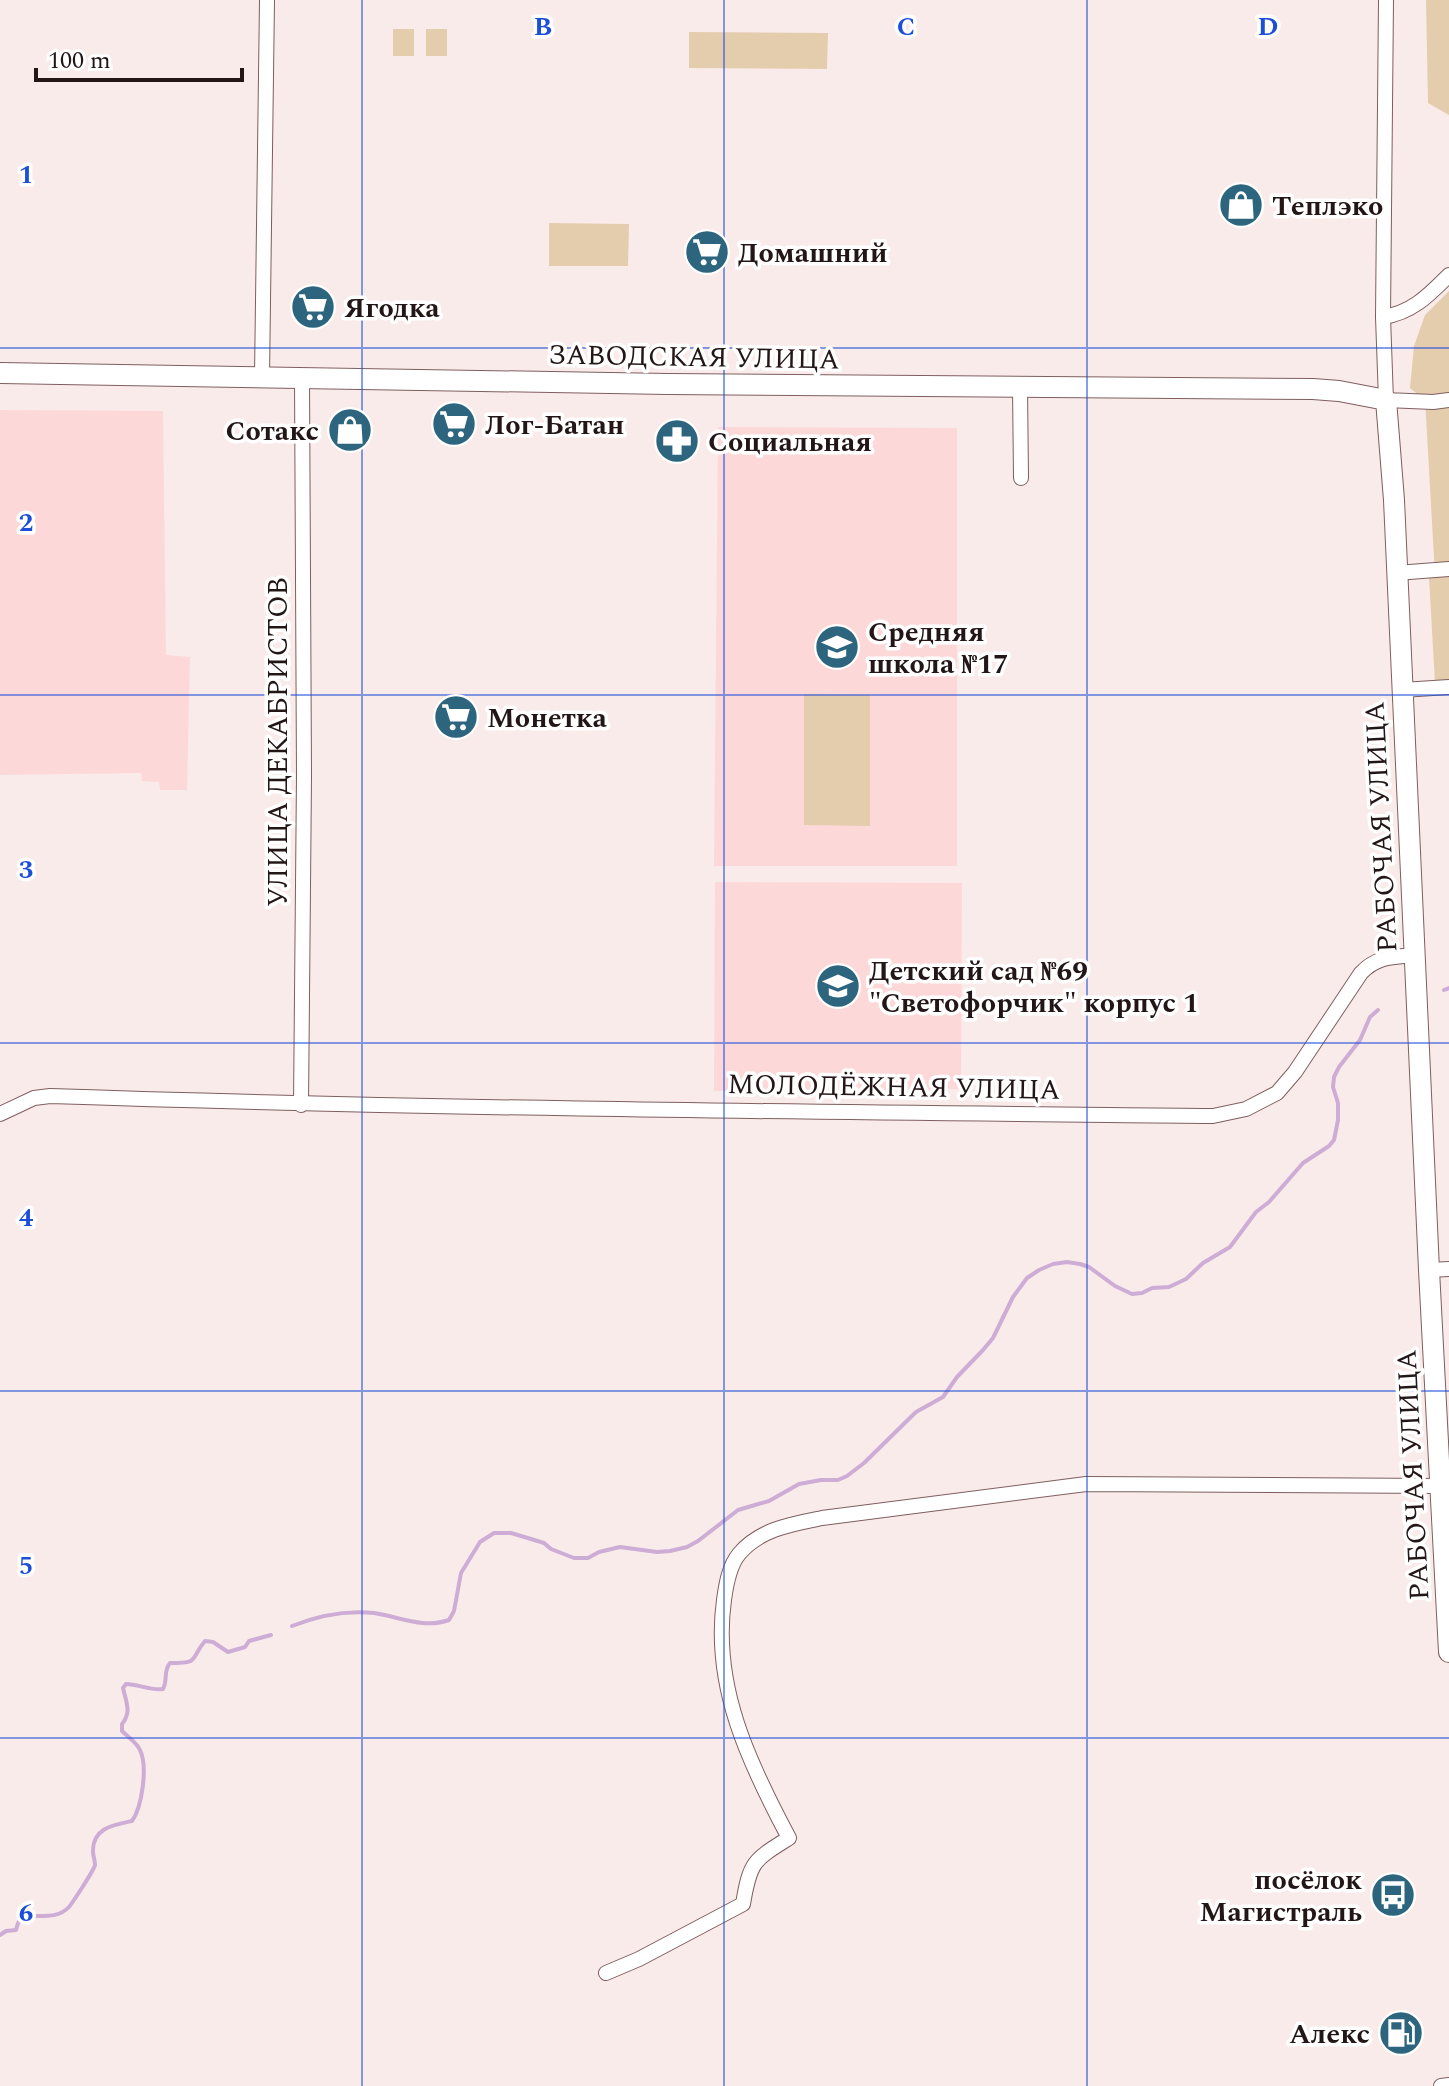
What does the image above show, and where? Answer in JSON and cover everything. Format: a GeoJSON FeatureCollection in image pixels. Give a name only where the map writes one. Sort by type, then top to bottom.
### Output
{"type":"FeatureCollection","features":[{"type":"Feature","properties":{"kind":"street"},"geometry":{"type":"LineString","coordinates":[[262,377],[267,0]]}},
{"type":"Feature","properties":{"kind":"street","name":"РАБОЧАЯ УЛИЦА"},"geometry":{"type":"LineString","coordinates":[[1386,0],[1383,317],[1386,400],[1394,500],[1414,955],[1439,1269],[1440,1486],[1449,1652]]}},
{"type":"Feature","properties":{"kind":"street"},"geometry":{"type":"LineString","coordinates":[[1383,317],[1414,307],[1449,275]]}},
{"type":"Feature","properties":{"kind":"street","name":"ЗАВОДСКАЯ УЛИЦА"},"geometry":{"type":"LineString","coordinates":[[0,373],[1313,389],[1386,400]]}},
{"type":"Feature","properties":{"kind":"street","name":"УЛИЦА ДЕКАБРИСТОВ"},"geometry":{"type":"LineString","coordinates":[[301,1105],[304,791],[302,378]]}},
{"type":"Feature","properties":{"kind":"street"},"geometry":{"type":"LineString","coordinates":[[1020,387],[1021,478]]}},
{"type":"Feature","properties":{"kind":"street"},"geometry":{"type":"LineString","coordinates":[[1386,400],[1449,400]]}},
{"type":"Feature","properties":{"kind":"street"},"geometry":{"type":"LineString","coordinates":[[1396,573],[1449,569]]}},
{"type":"Feature","properties":{"kind":"street"},"geometry":{"type":"LineString","coordinates":[[1402,690],[1449,687]]}},
{"type":"Feature","properties":{"kind":"street","name":"МОЛОДЁЖНАЯ УЛИЦА"},"geometry":{"type":"LineString","coordinates":[[0,1114],[34,1098],[50,1096],[301,1105],[1213,1116],[1246,1109],[1277,1093],[1295,1072],[1361,973],[1381,958],[1414,955]]}},
{"type":"Feature","properties":{"kind":"street"},"geometry":{"type":"LineString","coordinates":[[606,1973],[743,1904],[752,1867],[762,1855],[789,1838],[749,1759],[733,1713],[721,1643],[727,1582],[738,1555],[760,1535],[822,1518],[1086,1484],[1440,1486]]}},
{"type":"Feature","properties":{"kind":"street"},"geometry":{"type":"LineString","coordinates":[[1441,2086],[1449,2085]]}},
{"type":"Feature","properties":{"kind":"shaded area"},"geometry":{"type":"Polygon","coordinates":[[[1426,0],[1449,0],[1449,115],[1428,103],[1426,0]]]}},
{"type":"Feature","properties":{"kind":"shaded area"},"geometry":{"type":"Polygon","coordinates":[[[393,29],[414,29],[414,56],[393,56],[393,29]]]}},
{"type":"Feature","properties":{"kind":"shaded area"},"geometry":{"type":"Polygon","coordinates":[[[426,29],[447,29],[447,56],[426,56],[426,29]]]}},
{"type":"Feature","properties":{"kind":"shaded area"},"geometry":{"type":"Polygon","coordinates":[[[689,32],[828,33],[827,69],[689,68],[689,32]]]}},
{"type":"Feature","properties":{"kind":"shaded area"},"geometry":{"type":"Polygon","coordinates":[[[549,223],[629,224],[628,266],[549,266],[549,223]]]}},
{"type":"Feature","properties":{"kind":"shaded area"},"geometry":{"type":"Polygon","coordinates":[[[1449,291],[1449,683],[1435,683],[1429,578],[1435,576],[1425,398],[1410,388],[1414,346],[1425,315],[1449,291]]]}},
{"type":"Feature","properties":{"kind":"shaded area"},"geometry":{"type":"Polygon","coordinates":[[[0,410],[163,411],[166,655],[190,657],[187,790],[160,790],[159,782],[142,781],[141,773],[0,775],[0,410]]]}},
{"type":"Feature","properties":{"kind":"shaded area","name":"Средняя школа №17"},"geometry":{"type":"Polygon","coordinates":[[[718,427],[957,428],[957,866],[714,866],[718,427]]]}},
{"type":"Feature","properties":{"kind":"shaded area"},"geometry":{"type":"Polygon","coordinates":[[[804,694],[870,695],[870,826],[804,825],[804,694]]]}},
{"type":"Feature","properties":{"kind":"shaded area","name":"Детский сад №69 \"Светофорчик\" корпус 1"},"geometry":{"type":"Polygon","coordinates":[[[715,882],[962,883],[961,1089],[714,1091],[715,882]]]}},
{"type":"Feature","properties":{"kind":"waterway"},"geometry":{"type":"LineString","coordinates":[[1444,990],[1449,988]]}},
{"type":"Feature","properties":{"kind":"waterway"},"geometry":{"type":"LineString","coordinates":[[292,1626],[353,1612],[421,1623],[449,1620],[454,1611],[461,1573],[480,1542],[494,1533],[511,1533],[544,1543],[574,1558],[588,1558],[620,1547],[670,1551],[698,1541],[738,1510],[769,1501],[799,1484],[838,1480],[847,1476],[916,1412],[943,1397],[993,1338],[1013,1297],[1027,1278],[1039,1270],[1053,1264],[1080,1264],[1132,1294],[1142,1293],[1152,1288],[1169,1287],[1186,1279],[1203,1263],[1230,1247],[1256,1212],[1269,1202],[1303,1163],[1334,1140],[1338,1120],[1334,1077],[1360,1040],[1370,1017],[1378,1010]]}},
{"type":"Feature","properties":{"kind":"waterway"},"geometry":{"type":"LineString","coordinates":[[0,1935],[16,1930],[21,1919],[51,1916],[69,1907],[95,1865],[93,1852],[96,1838],[105,1829],[132,1821],[136,1815],[144,1766],[139,1747],[122,1731],[128,1711],[123,1688],[126,1684],[163,1689],[170,1663],[190,1661],[205,1641],[213,1642],[228,1652],[245,1647],[249,1641],[271,1635]]}},
{"type":"Feature","properties":{"kind":"place","name":"Теплэко"},"geometry":{"type":"Point","coordinates":[1241,205]}},
{"type":"Feature","properties":{"kind":"place","name":"Домашний"},"geometry":{"type":"Point","coordinates":[707,252]}},
{"type":"Feature","properties":{"kind":"place","name":"Ягодка"},"geometry":{"type":"Point","coordinates":[313,307]}},
{"type":"Feature","properties":{"kind":"place","name":"Лог-Батан"},"geometry":{"type":"Point","coordinates":[454,424]}},
{"type":"Feature","properties":{"kind":"place","name":"Сотакс"},"geometry":{"type":"Point","coordinates":[350,430]}},
{"type":"Feature","properties":{"kind":"place","name":"Социальная"},"geometry":{"type":"Point","coordinates":[677,441]}},
{"type":"Feature","properties":{"kind":"place","name":"Средняя школа №17"},"geometry":{"type":"Point","coordinates":[837,647]}},
{"type":"Feature","properties":{"kind":"place","name":"Монетка"},"geometry":{"type":"Point","coordinates":[456,717]}},
{"type":"Feature","properties":{"kind":"place","name":"Детский сад №69 \"Светофорчик\" корпус 1"},"geometry":{"type":"Point","coordinates":[838,986]}},
{"type":"Feature","properties":{"kind":"place","name":"посёлок Магистраль"},"geometry":{"type":"Point","coordinates":[1393,1895]}},
{"type":"Feature","properties":{"kind":"place","name":"Алекс"},"geometry":{"type":"Point","coordinates":[1401,2033]}}]}
